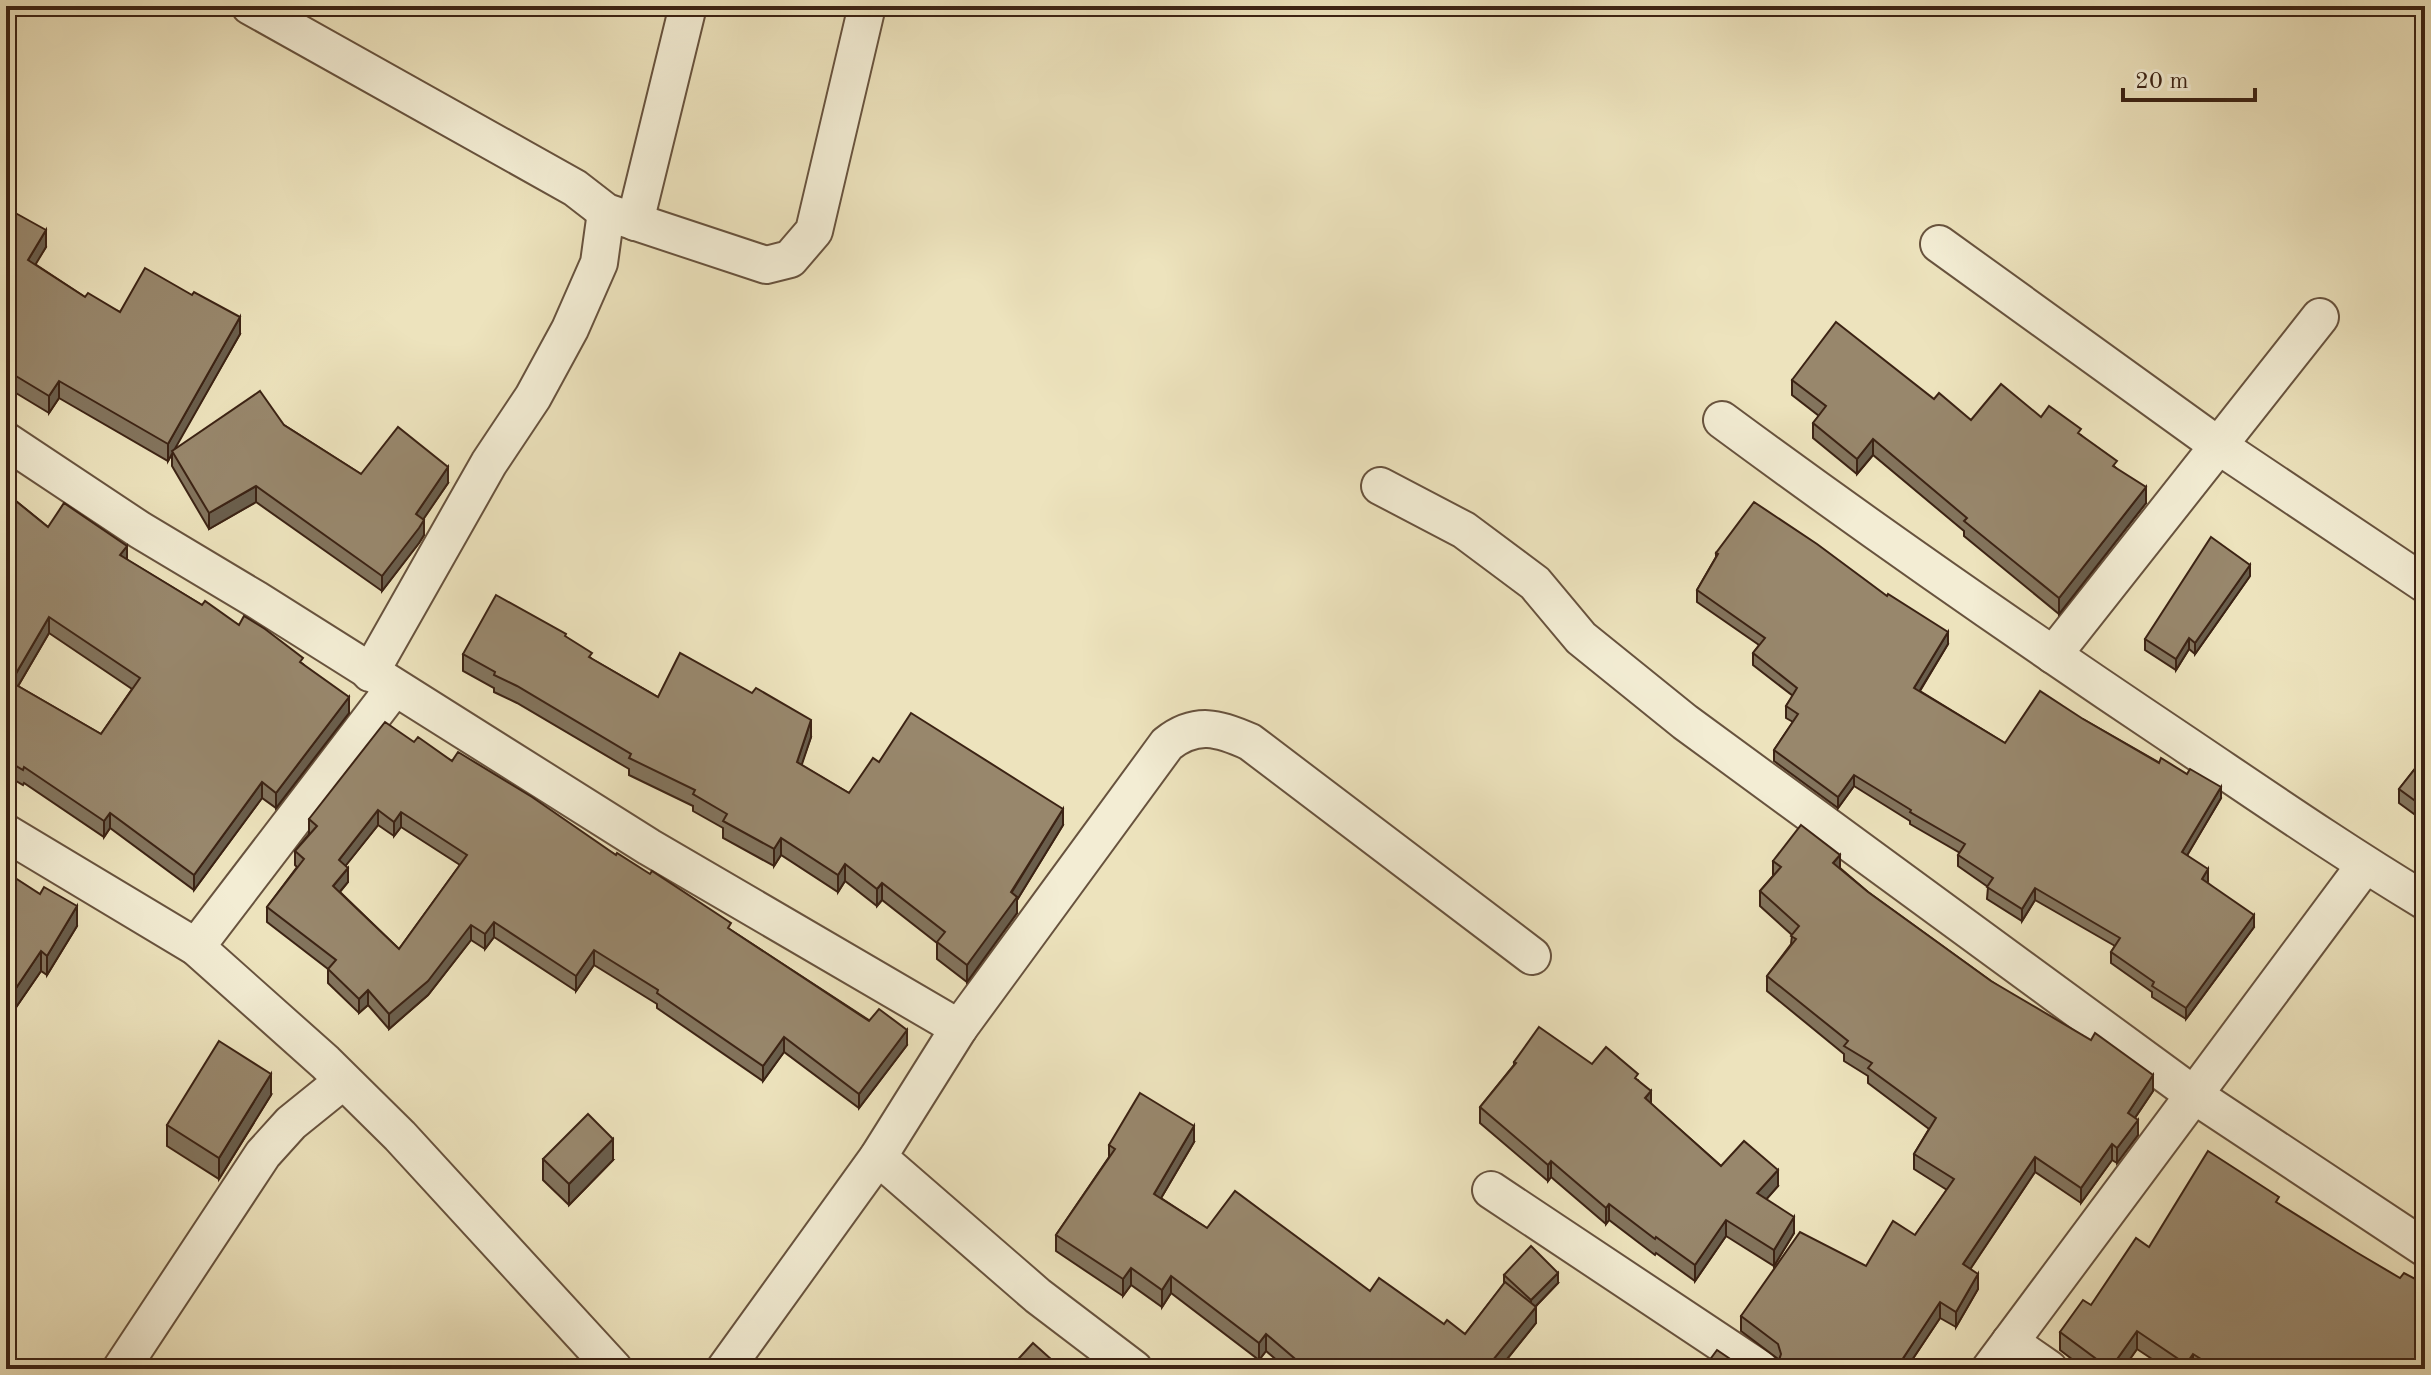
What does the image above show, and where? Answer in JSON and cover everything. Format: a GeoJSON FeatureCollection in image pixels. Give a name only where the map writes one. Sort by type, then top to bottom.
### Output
{"type":"FeatureCollection","features":[{"type":"Feature","properties":{"kind":"street"},"geometry":{"type":"LineString","coordinates":[[250,6],[575,188],[621,217],[766,265],[790,259],[814,231],[867,6]]}},
{"type":"Feature","properties":{"kind":"street"},"geometry":{"type":"LineString","coordinates":[[196,947],[382,680],[489,463],[533,397],[570,329],[621,217],[688,6]]}},
{"type":"Feature","properties":{"kind":"street"},"geometry":{"type":"LineString","coordinates":[[1939,244],[2219,446],[2425,584]]}},
{"type":"Feature","properties":{"kind":"street"},"geometry":{"type":"LineString","coordinates":[[2053,655],[2320,317]]}},
{"type":"Feature","properties":{"kind":"street"},"geometry":{"type":"LineString","coordinates":[[1722,420],[1888,542],[2053,655],[2365,865],[2425,901]]}},
{"type":"Feature","properties":{"kind":"street"},"geometry":{"type":"LineString","coordinates":[[6,441],[140,530],[257,600],[649,847],[959,1028]]}},
{"type":"Feature","properties":{"kind":"street"},"geometry":{"type":"LineString","coordinates":[[1380,486],[1464,530],[1535,583],[1581,638],[1685,722],[2194,1095],[2425,1248]]}},
{"type":"Feature","properties":{"kind":"street"},"geometry":{"type":"LineString","coordinates":[[725,1369],[878,1157],[959,1028],[1167,744],[1181,734],[1220,729],[1250,742],[1532,956]]}},
{"type":"Feature","properties":{"kind":"street"},"geometry":{"type":"LineString","coordinates":[[6,833],[196,947],[400,1136],[614,1369]]}},
{"type":"Feature","properties":{"kind":"street"},"geometry":{"type":"LineString","coordinates":[[2049,1369],[2000,1355],[2365,865]]}},
{"type":"Feature","properties":{"kind":"street"},"geometry":{"type":"LineString","coordinates":[[121,1369],[263,1154],[291,1123],[343,1081]]}},
{"type":"Feature","properties":{"kind":"street"},"geometry":{"type":"LineString","coordinates":[[878,1157],[1038,1296],[1134,1369]]}},
{"type":"Feature","properties":{"kind":"street"},"geometry":{"type":"LineString","coordinates":[[1491,1190],[1760,1369]]}},
{"type":"Feature","properties":{"kind":"building"},"geometry":{"type":"Polygon","coordinates":[[[10,210],[46,230],[28,260],[85,297],[88,293],[120,312],[145,268],[192,295],[194,292],[240,317],[168,444],[59,381],[49,396],[6,370],[6,216],[10,210]]]}},
{"type":"Feature","properties":{"kind":"building"},"geometry":{"type":"Polygon","coordinates":[[[1836,322],[1934,399],[1939,393],[1971,420],[2001,384],[2041,417],[2049,406],[2081,429],[2078,433],[2117,461],[2113,466],[2146,487],[2059,598],[1964,521],[1967,518],[1873,439],[1857,459],[1813,423],[1826,406],[1792,380],[1836,322]]]}},
{"type":"Feature","properties":{"kind":"building"},"geometry":{"type":"Polygon","coordinates":[[[260,391],[284,425],[361,474],[398,427],[448,467],[416,514],[424,520],[382,576],[256,486],[209,513],[172,451],[260,391]]]}},
{"type":"Feature","properties":{"kind":"building"},"geometry":{"type":"Polygon","coordinates":[[[6,493],[48,527],[64,503],[127,546],[120,555],[202,605],[205,601],[239,625],[244,616],[265,629],[303,658],[300,662],[349,697],[276,793],[262,782],[194,875],[110,813],[104,821],[24,767],[23,770],[6,760],[6,493]],[[49,617],[11,682],[101,734],[140,678],[49,617]]]}},
{"type":"Feature","properties":{"kind":"building"},"geometry":{"type":"Polygon","coordinates":[[[1754,502],[1887,596],[1948,632],[1914,688],[2005,743],[2040,691],[2159,763],[2161,758],[2187,774],[2190,769],[2221,787],[2182,852],[2208,869],[2202,879],[2254,915],[2186,1008],[2152,986],[2154,982],[2111,952],[2120,938],[2035,888],[2022,909],[1987,887],[1993,878],[1958,855],[1965,844],[1854,775],[1838,797],[1774,750],[1798,714],[1786,706],[1797,688],[1753,653],[1765,638],[1697,590],[1716,553],[1754,502]]]}},
{"type":"Feature","properties":{"kind":"building"},"geometry":{"type":"Polygon","coordinates":[[[2211,537],[2250,565],[2195,643],[2189,638],[2176,659],[2145,639],[2211,537]]]}},
{"type":"Feature","properties":{"kind":"building"},"geometry":{"type":"Polygon","coordinates":[[[496,595],[566,634],[592,653],[589,657],[658,697],[680,653],[752,693],[756,688],[811,720],[797,762],[849,793],[873,758],[879,762],[911,713],[1063,809],[1011,892],[1017,897],[967,965],[937,942],[945,932],[882,883],[877,889],[845,864],[838,875],[781,838],[774,849],[723,821],[727,814],[693,794],[695,790],[629,758],[631,754],[463,654],[496,595]]]}},
{"type":"Feature","properties":{"kind":"building"},"geometry":{"type":"Polygon","coordinates":[[[385,722],[414,742],[418,737],[452,761],[458,752],[532,797],[616,855],[650,874],[652,871],[731,923],[728,928],[869,1021],[879,1009],[907,1030],[859,1094],[784,1037],[763,1066],[657,993],[658,990],[594,950],[576,976],[494,922],[485,934],[471,925],[428,981],[389,1014],[368,990],[359,999],[328,969],[336,960],[267,907],[304,859],[295,851],[317,826],[309,819],[385,722]],[[378,810],[339,860],[348,868],[333,886],[399,949],[467,855],[401,812],[394,822],[378,810]]]}},
{"type":"Feature","properties":{"kind":"building"},"geometry":{"type":"Polygon","coordinates":[[[2425,756],[2425,808],[2399,789],[2425,756]]]}},
{"type":"Feature","properties":{"kind":"building"},"geometry":{"type":"Polygon","coordinates":[[[1801,825],[1840,855],[1833,863],[1868,892],[1991,981],[2091,1040],[2095,1033],[2153,1075],[2128,1113],[2138,1120],[2117,1148],[2112,1144],[2081,1188],[2035,1157],[1963,1264],[1978,1274],[1956,1312],[1940,1302],[1896,1369],[1773,1369],[1781,1354],[1778,1344],[1741,1316],[1800,1232],[1866,1266],[1893,1221],[1915,1235],[1954,1179],[1914,1154],[1936,1118],[1868,1068],[1872,1063],[1844,1046],[1848,1041],[1767,976],[1796,939],[1791,936],[1799,926],[1760,891],[1781,867],[1773,861],[1801,825]]]}},
{"type":"Feature","properties":{"kind":"building"},"geometry":{"type":"Polygon","coordinates":[[[6,872],[40,894],[44,887],[77,906],[47,956],[41,951],[10,997],[6,994],[6,872]]]}},
{"type":"Feature","properties":{"kind":"building"},"geometry":{"type":"Polygon","coordinates":[[[1539,1027],[1592,1064],[1606,1047],[1638,1074],[1635,1078],[1651,1091],[1645,1098],[1721,1166],[1744,1141],[1778,1170],[1757,1193],[1794,1217],[1774,1250],[1726,1220],[1695,1265],[1609,1204],[1606,1208],[1551,1161],[1548,1165],[1480,1107],[1516,1063],[1539,1027]]]}},
{"type":"Feature","properties":{"kind":"building"},"geometry":{"type":"Polygon","coordinates":[[[219,1041],[271,1074],[219,1158],[167,1125],[219,1041]]]}},
{"type":"Feature","properties":{"kind":"building"},"geometry":{"type":"Polygon","coordinates":[[[1140,1093],[1194,1126],[1154,1194],[1207,1228],[1235,1191],[1370,1291],[1379,1278],[1444,1324],[1447,1320],[1465,1334],[1505,1282],[1536,1307],[1492,1361],[1502,1369],[1307,1369],[1266,1334],[1259,1343],[1171,1276],[1162,1290],[1131,1268],[1123,1279],[1056,1235],[1115,1149],[1109,1145],[1140,1093]]]}},
{"type":"Feature","properties":{"kind":"building"},"geometry":{"type":"Polygon","coordinates":[[[588,1114],[613,1139],[569,1184],[543,1159],[588,1114]]]}},
{"type":"Feature","properties":{"kind":"building"},"geometry":{"type":"Polygon","coordinates":[[[2208,1151],[2279,1197],[2276,1202],[2356,1252],[2400,1278],[2404,1273],[2425,1284],[2425,1369],[2217,1369],[2193,1354],[2186,1364],[2137,1331],[2110,1369],[2060,1332],[2083,1300],[2091,1305],[2136,1238],[2149,1247],[2208,1151]]]}},
{"type":"Feature","properties":{"kind":"building"},"geometry":{"type":"Polygon","coordinates":[[[1531,1246],[1558,1273],[1531,1300],[1504,1275],[1531,1246]]]}},
{"type":"Feature","properties":{"kind":"building"},"geometry":{"type":"Polygon","coordinates":[[[1033,1343],[1062,1369],[1009,1369],[1033,1343]]]}},
{"type":"Feature","properties":{"kind":"building"},"geometry":{"type":"Polygon","coordinates":[[[1717,1350],[1745,1369],[1703,1369],[1717,1350]]]}}]}
